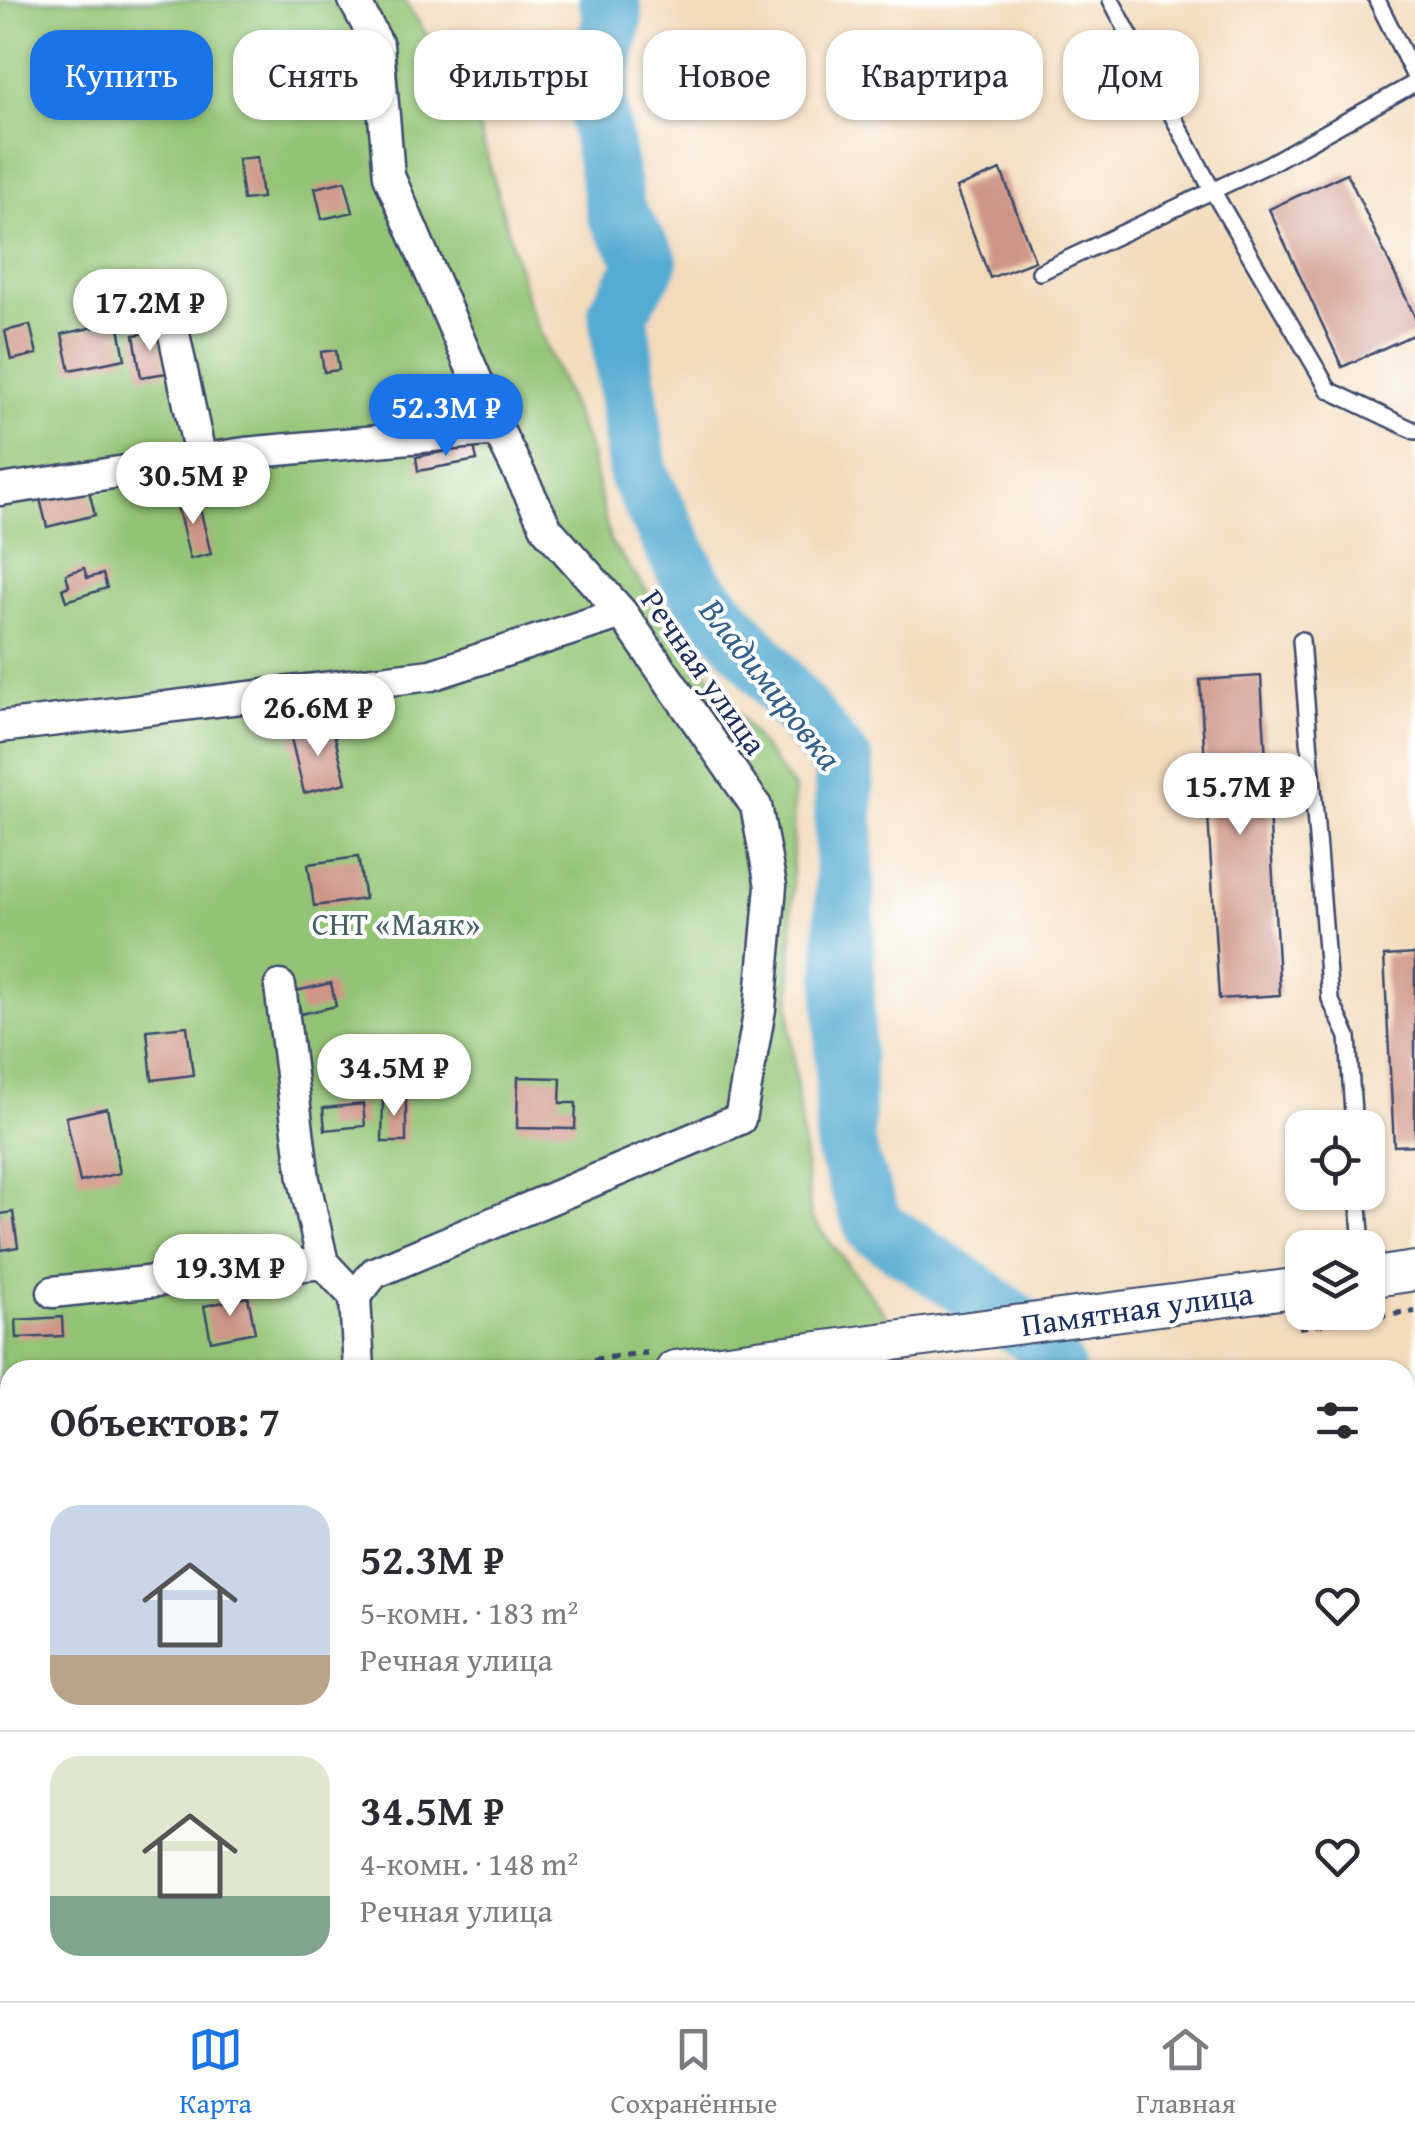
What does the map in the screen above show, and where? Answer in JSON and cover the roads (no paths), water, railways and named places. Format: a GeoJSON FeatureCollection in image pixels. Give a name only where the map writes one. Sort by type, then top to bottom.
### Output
{"type":"FeatureCollection","features":[{"type":"Feature","properties":{"kind":"street","name":"Речная улица"},"geometry":{"type":"LineString","coordinates":[[354,0],[378,45],[389,176],[498,430],[548,529],[622,614],[756,806],[771,886],[760,1009],[740,1119],[374,1274],[355,1298]]}},
{"type":"Feature","properties":{"kind":"street"},"geometry":{"type":"LineString","coordinates":[[172,320],[201,460]]}},
{"type":"Feature","properties":{"kind":"street"},"geometry":{"type":"LineString","coordinates":[[0,490],[265,451],[498,430]]}},
{"type":"Feature","properties":{"kind":"street"},"geometry":{"type":"LineString","coordinates":[[0,727],[431,675],[622,614]]}},
{"type":"Feature","properties":{"kind":"street"},"geometry":{"type":"LineString","coordinates":[[280,986],[304,1180],[323,1263],[355,1298],[358,1360]]}},
{"type":"Feature","properties":{"kind":"street"},"geometry":{"type":"LineString","coordinates":[[53,1292],[323,1263]]}},
{"type":"Feature","properties":{"kind":"street"},"geometry":{"type":"LineString","coordinates":[[1385,1275],[1415,1271]]}},
{"type":"Feature","properties":{"kind":"street","name":"Памятная улица"},"geometry":{"type":"LineString","coordinates":[[782,1360],[858,1353],[969,1332],[1285,1289]]}},
{"type":"Feature","properties":{"kind":"lane"},"geometry":{"type":"LineString","coordinates":[[1111,0],[1212,190],[1329,390],[1415,431]]}},
{"type":"Feature","properties":{"kind":"lane"},"geometry":{"type":"LineString","coordinates":[[1040,272],[1268,164],[1415,80],[1376,0]]}},
{"type":"Feature","properties":{"kind":"lane"},"geometry":{"type":"LineString","coordinates":[[1300,640],[1330,999],[1348,1038],[1353,1110]]}},
{"type":"Feature","properties":{"kind":"waterway","name":"Владимировка"},"geometry":{"type":"LineString","coordinates":[[608,0],[613,15],[595,98],[616,212],[648,262],[618,313],[638,474],[694,586],[844,765],[845,1147],[874,1226],[1041,1341],[1050,1360]]}},
{"type":"Feature","properties":{"kind":"park label","name":"СНТ «Маяк»"},"geometry":{"type":"Point","coordinates":[396,924]}}]}
